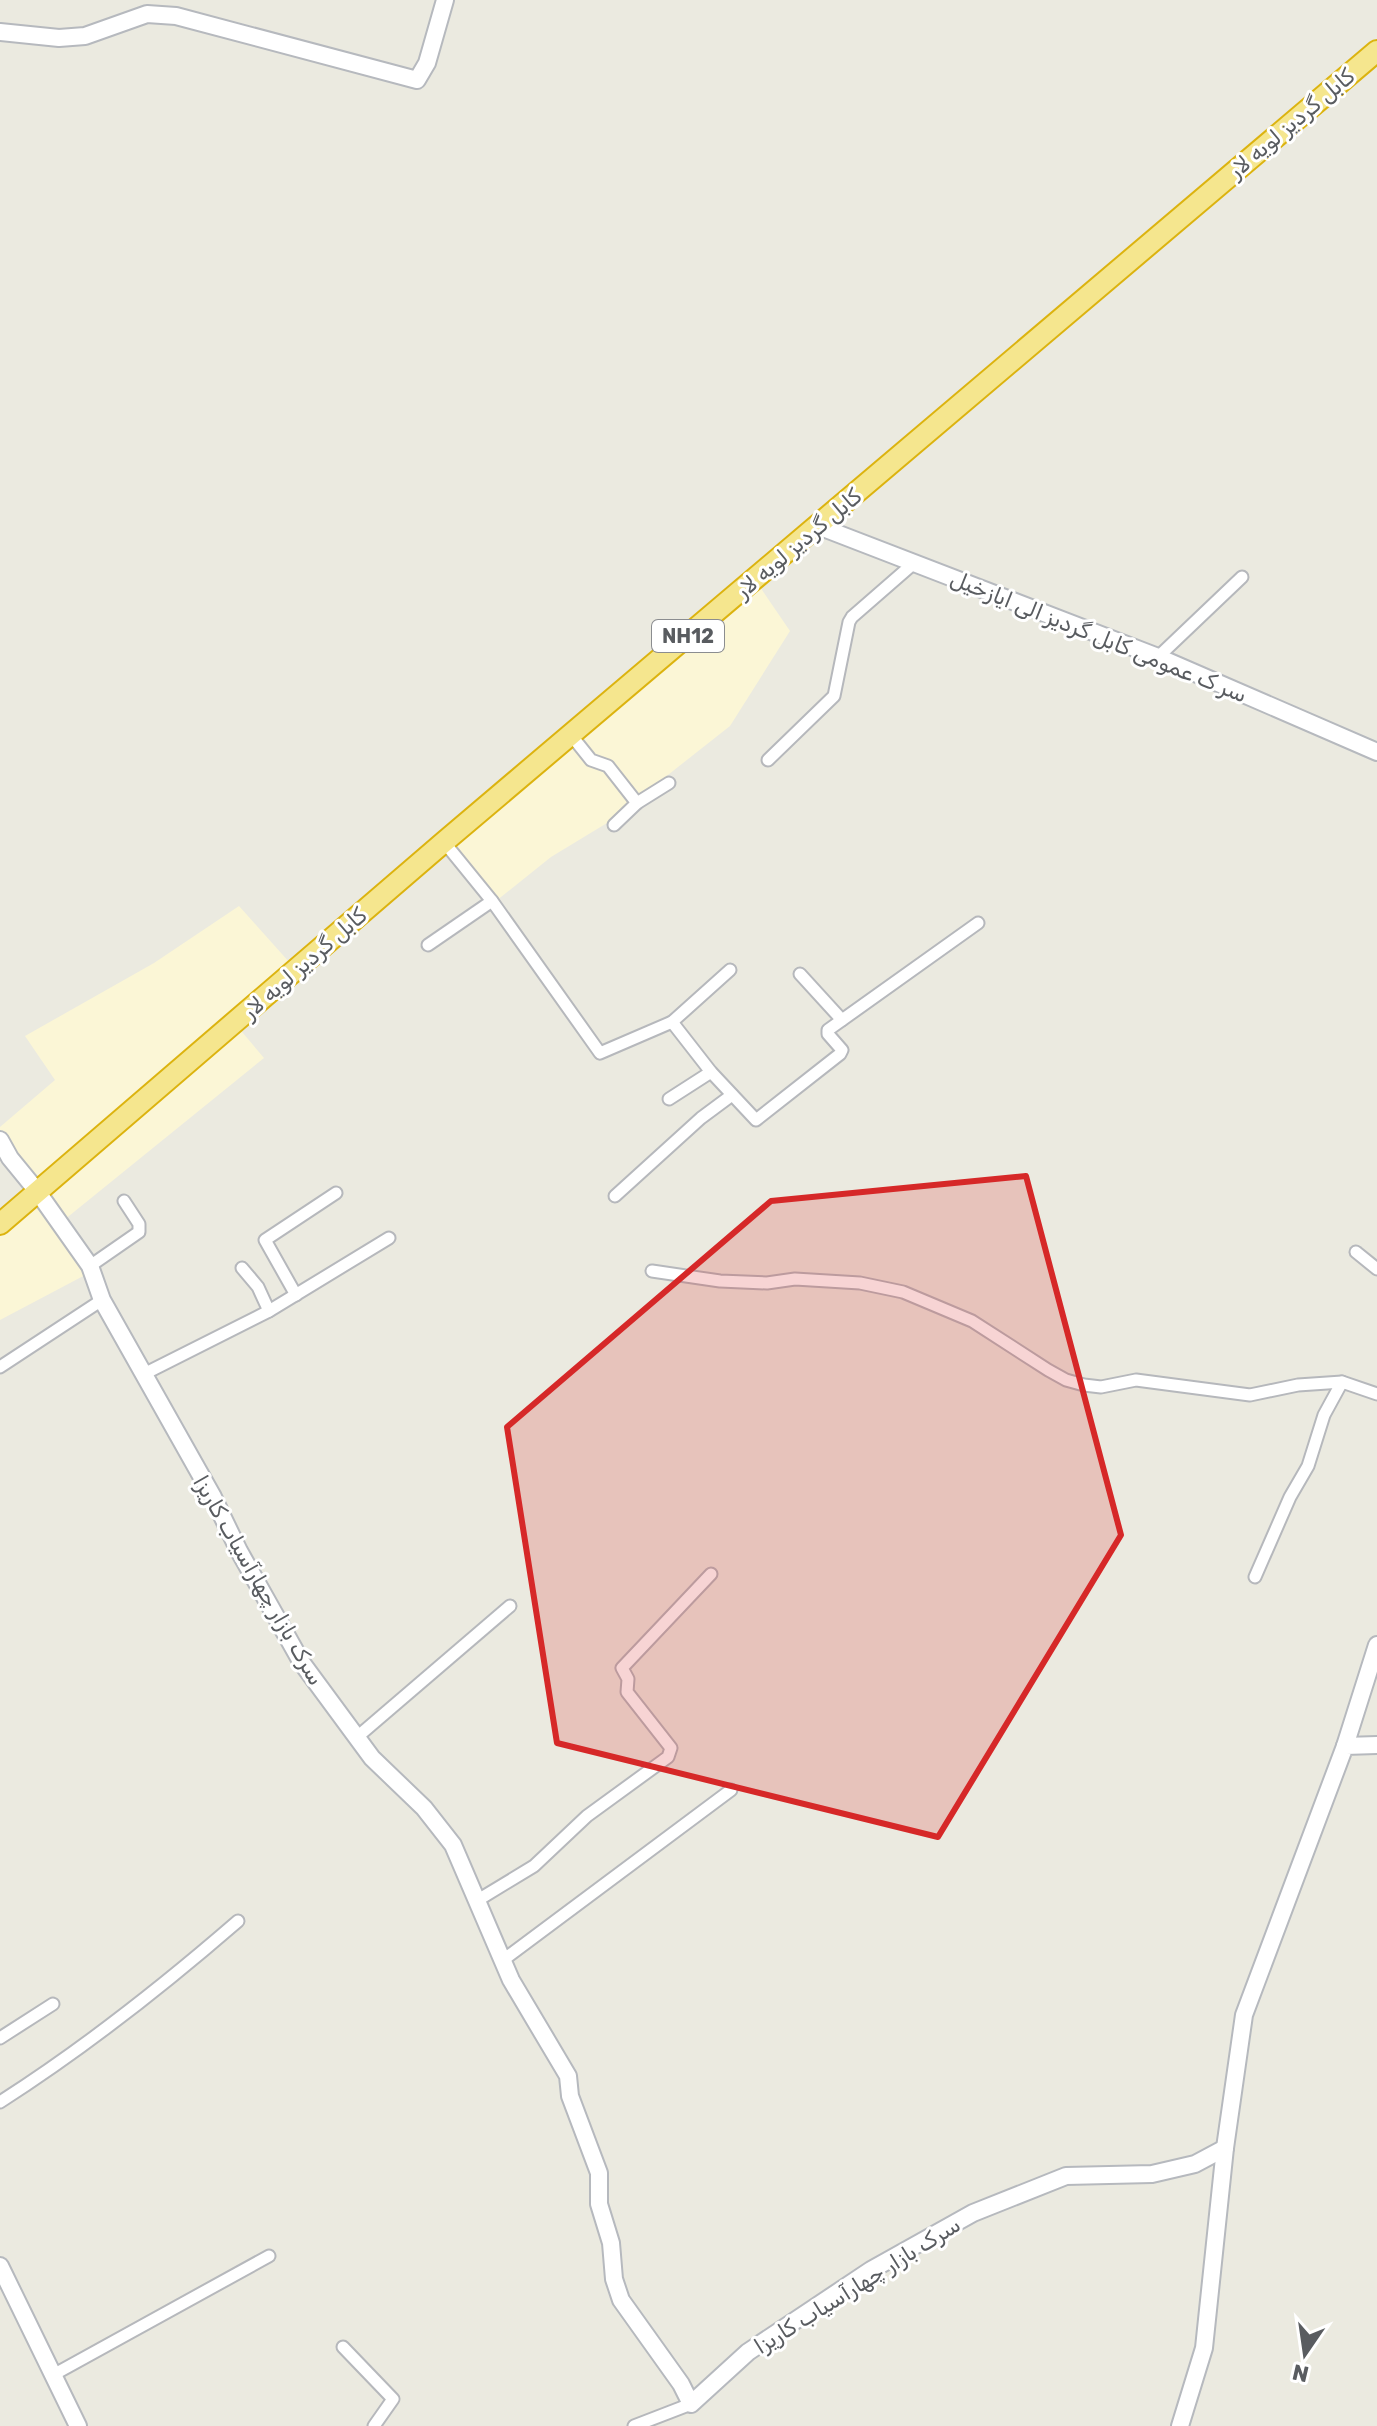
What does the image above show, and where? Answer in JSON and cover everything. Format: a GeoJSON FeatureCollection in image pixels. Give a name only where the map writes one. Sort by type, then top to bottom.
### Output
{"type":"FeatureCollection","features":[{"type":"Feature","properties":{"kind":"highway","name":"کابل گردیز لویه لار"},"geometry":{"type":"LineString","coordinates":[[0,1224],[444,842],[1377,51]]}},
{"type":"Feature","properties":{"kind":"street"},"geometry":{"type":"LineString","coordinates":[[0,32],[59,38],[85,36],[147,14],[176,16],[417,80],[427,63],[445,0]]}},
{"type":"Feature","properties":{"kind":"street","name":"سر ک عمومی کابل گردیز الی ایازخیل"},"geometry":{"type":"LineString","coordinates":[[818,526],[1158,657],[1377,752]]}},
{"type":"Feature","properties":{"kind":"street"},"geometry":{"type":"LineString","coordinates":[[768,760],[834,696],[852,617],[914,563]]}},
{"type":"Feature","properties":{"kind":"street"},"geometry":{"type":"LineString","coordinates":[[1158,657],[1242,577]]}},
{"type":"Feature","properties":{"kind":"street"},"geometry":{"type":"LineString","coordinates":[[571,735],[591,760],[608,766],[637,803]]}},
{"type":"Feature","properties":{"kind":"street"},"geometry":{"type":"LineString","coordinates":[[614,825],[637,803],[669,783]]}},
{"type":"Feature","properties":{"kind":"street"},"geometry":{"type":"LineString","coordinates":[[444,842],[492,901],[600,1053],[672,1022],[730,970]]}},
{"type":"Feature","properties":{"kind":"street"},"geometry":{"type":"LineString","coordinates":[[428,945],[492,901]]}},
{"type":"Feature","properties":{"kind":"street"},"geometry":{"type":"LineString","coordinates":[[672,1022],[711,1072],[756,1120],[840,1054],[842,1050],[827,1032],[978,923]]}},
{"type":"Feature","properties":{"kind":"street"},"geometry":{"type":"LineString","coordinates":[[800,974],[842,1020]]}},
{"type":"Feature","properties":{"kind":"street"},"geometry":{"type":"LineString","coordinates":[[669,1099],[711,1072]]}},
{"type":"Feature","properties":{"kind":"street"},"geometry":{"type":"LineString","coordinates":[[615,1196],[701,1118],[732,1095]]}},
{"type":"Feature","properties":{"kind":"street","name":"سرک بازار چهارآسیاب کاریزا"},"geometry":{"type":"LineString","coordinates":[[0,1140],[90,1266],[102,1300],[302,1663],[372,1758],[424,1808],[453,1845],[511,1980],[568,2076],[570,2096],[599,2173],[599,2204],[611,2243],[614,2279],[621,2300],[681,2384],[691,2404],[748,2352],[871,2270],[973,2213],[1066,2176],[1152,2174],[1195,2164],[1225,2148]]}},
{"type":"Feature","properties":{"kind":"street"},"geometry":{"type":"LineString","coordinates":[[296,1295],[265,1240],[336,1193]]}},
{"type":"Feature","properties":{"kind":"street"},"geometry":{"type":"LineString","coordinates":[[90,1266],[139,1232],[139,1224],[124,1201]]}},
{"type":"Feature","properties":{"kind":"street"},"geometry":{"type":"LineString","coordinates":[[144,1374],[269,1311],[389,1238]]}},
{"type":"Feature","properties":{"kind":"street"},"geometry":{"type":"LineString","coordinates":[[1356,1252],[1377,1269]]}},
{"type":"Feature","properties":{"kind":"street"},"geometry":{"type":"LineString","coordinates":[[242,1268],[258,1287],[269,1311]]}},
{"type":"Feature","properties":{"kind":"street"},"geometry":{"type":"LineString","coordinates":[[652,1271],[720,1281],[767,1283],[795,1279],[860,1283],[903,1292],[972,1321],[1048,1370],[1084,1385],[1101,1387],[1136,1380],[1250,1395],[1298,1385],[1342,1382],[1377,1394]]}},
{"type":"Feature","properties":{"kind":"street"},"geometry":{"type":"LineString","coordinates":[[0,1367],[102,1300]]}},
{"type":"Feature","properties":{"kind":"street"},"geometry":{"type":"LineString","coordinates":[[1255,1577],[1290,1497],[1308,1466],[1324,1415],[1342,1382]]}},
{"type":"Feature","properties":{"kind":"street"},"geometry":{"type":"LineString","coordinates":[[478,1900],[534,1866],[587,1816],[668,1757],[671,1748],[627,1692],[628,1679],[622,1668],[711,1574]]}},
{"type":"Feature","properties":{"kind":"street"},"geometry":{"type":"LineString","coordinates":[[356,1738],[510,1606]]}},
{"type":"Feature","properties":{"kind":"street"},"geometry":{"type":"LineString","coordinates":[[1180,2426],[1204,2348],[1225,2148],[1244,2015],[1345,1746],[1377,1645]]}},
{"type":"Feature","properties":{"kind":"street"},"geometry":{"type":"LineString","coordinates":[[1345,1746],[1377,1745]]}},
{"type":"Feature","properties":{"kind":"street"},"geometry":{"type":"LineString","coordinates":[[503,1960],[731,1790]]}},
{"type":"Feature","properties":{"kind":"street"},"geometry":{"type":"LineString","coordinates":[[0,2102],[45,2073],[200,1954],[238,1921]]}},
{"type":"Feature","properties":{"kind":"street"},"geometry":{"type":"LineString","coordinates":[[0,2038],[53,2004]]}},
{"type":"Feature","properties":{"kind":"street"},"geometry":{"type":"LineString","coordinates":[[53,2375],[269,2256]]}},
{"type":"Feature","properties":{"kind":"street"},"geometry":{"type":"LineString","coordinates":[[0,2266],[78,2426]]}},
{"type":"Feature","properties":{"kind":"street"},"geometry":{"type":"LineString","coordinates":[[343,2347],[393,2399],[374,2426]]}},
{"type":"Feature","properties":{"kind":"street"},"geometry":{"type":"LineString","coordinates":[[634,2426],[691,2404]]}},
{"type":"Feature","properties":{"kind":"highlighted area"},"geometry":{"type":"Polygon","coordinates":[[[1026,1176],[1121,1535],[938,1837],[557,1743],[507,1427],[771,1201],[1026,1176]]]}},
{"type":"Feature","properties":{"kind":"shaded area"},"geometry":{"type":"Polygon","coordinates":[[[758,584],[790,631],[730,726],[607,823],[551,857],[496,901],[443,848],[758,584]]]}},
{"type":"Feature","properties":{"kind":"shaded area"},"geometry":{"type":"Polygon","coordinates":[[[239,906],[290,963],[31,1188],[0,1145],[0,1127],[55,1080],[25,1036],[154,963],[239,906]]]}},
{"type":"Feature","properties":{"kind":"shaded area"},"geometry":{"type":"Polygon","coordinates":[[[237,1026],[264,1058],[64,1220],[89,1273],[0,1320],[0,1225],[237,1026]]]}}]}
